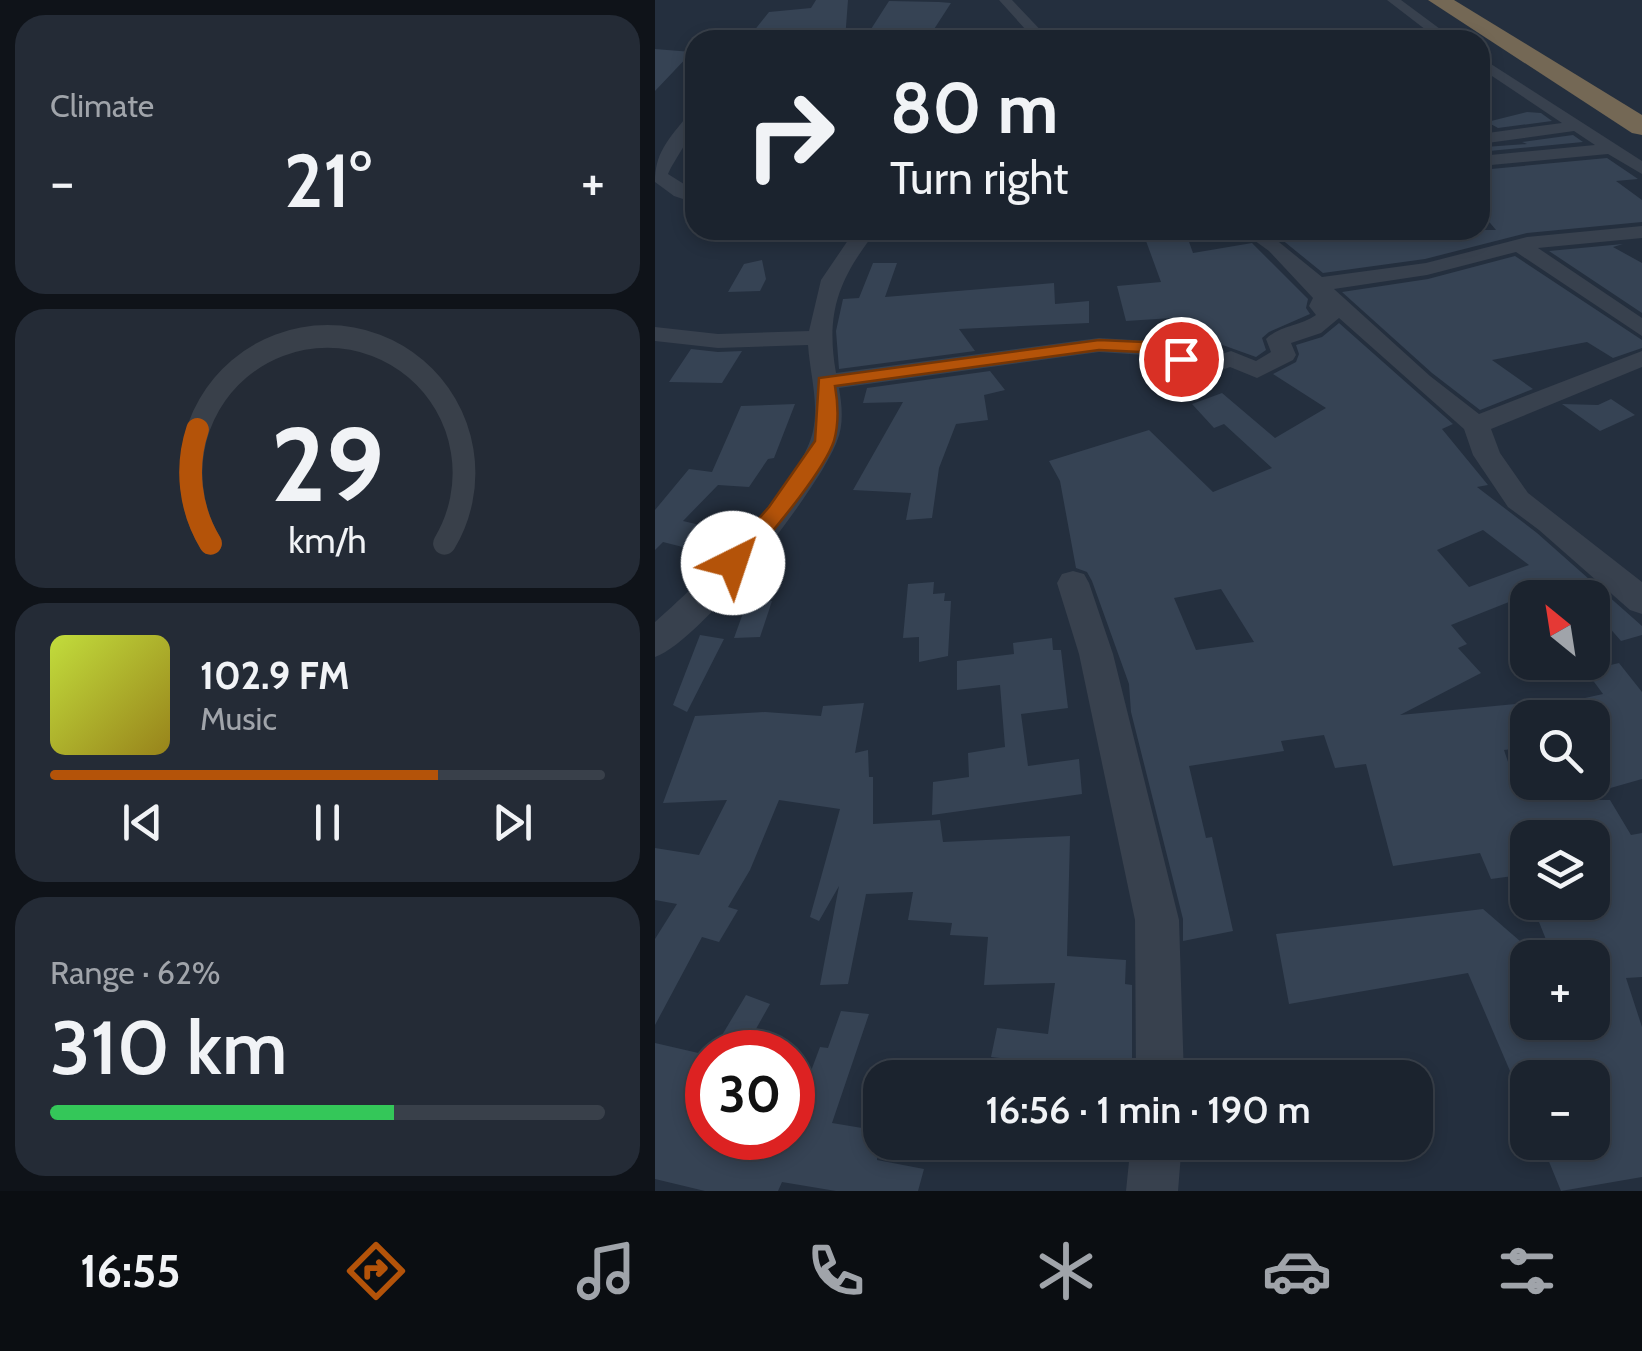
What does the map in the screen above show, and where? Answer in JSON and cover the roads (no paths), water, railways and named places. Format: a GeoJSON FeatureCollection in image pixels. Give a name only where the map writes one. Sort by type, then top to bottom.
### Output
{"type":"FeatureCollection","features":[{"type":"Feature","properties":{"kind":"highway"},"geometry":{"type":"LineString","coordinates":[[1422,0],[1466,30]]}},
{"type":"Feature","properties":{"kind":"highway"},"geometry":{"type":"LineString","coordinates":[[1439,0],[1487,30]]}},
{"type":"Feature","properties":{"kind":"highway"},"geometry":{"type":"LineString","coordinates":[[1490,32],[1642,127]]}},
{"type":"Feature","properties":{"kind":"highway"},"geometry":{"type":"LineString","coordinates":[[1495,65],[1642,146]]}},
{"type":"Feature","properties":{"kind":"street"},"geometry":{"type":"LineString","coordinates":[[1005,0],[1034,30]]}},
{"type":"Feature","properties":{"kind":"street"},"geometry":{"type":"LineString","coordinates":[[1393,0],[1435,30]]}},
{"type":"Feature","properties":{"kind":"street"},"geometry":{"type":"LineString","coordinates":[[1495,65],[1642,169]]}},
{"type":"Feature","properties":{"kind":"street"},"geometry":{"type":"LineString","coordinates":[[1490,138],[1578,126]]}},
{"type":"Feature","properties":{"kind":"street"},"geometry":{"type":"LineString","coordinates":[[685,129],[675,140],[658,175],[685,192]]}},
{"type":"Feature","properties":{"kind":"street"},"geometry":{"type":"LineString","coordinates":[[1490,160],[1609,149]]}},
{"type":"Feature","properties":{"kind":"street"},"geometry":{"type":"LineString","coordinates":[[659,202],[685,197]]}},
{"type":"Feature","properties":{"kind":"street"},"geometry":{"type":"LineString","coordinates":[[1315,285],[1441,266],[1519,245],[1642,232]]}},
{"type":"Feature","properties":{"kind":"street"},"geometry":{"type":"LineString","coordinates":[[655,643],[689,613],[805,472],[827,432],[829,407],[820,338],[827,287],[858,240]]}},
{"type":"Feature","properties":{"kind":"street"},"geometry":{"type":"LineString","coordinates":[[1264,240],[1476,425],[1487,455],[1517,500],[1642,601]]}},
{"type":"Feature","properties":{"kind":"street"},"geometry":{"type":"LineString","coordinates":[[1519,245],[1642,329]]}},
{"type":"Feature","properties":{"kind":"street"},"geometry":{"type":"LineString","coordinates":[[826,382],[1113,345],[1167,348],[1190,369],[1206,370],[1231,358],[1257,372],[1284,355],[1278,339],[1313,328],[1330,316],[1320,306],[1325,296],[1315,285]]}},
{"type":"Feature","properties":{"kind":"street"},"geometry":{"type":"LineString","coordinates":[[655,334],[718,340],[820,338]]}},
{"type":"Feature","properties":{"kind":"street"},"geometry":{"type":"LineString","coordinates":[[1476,425],[1642,358]]}},
{"type":"Feature","properties":{"kind":"street"},"geometry":{"type":"LineString","coordinates":[[1073,583],[1097,654],[1157,920],[1160,1060]]}},
{"type":"Feature","properties":{"kind":"street"},"geometry":{"type":"LineString","coordinates":[[1153,1191],[1156,1160]]}}]}
